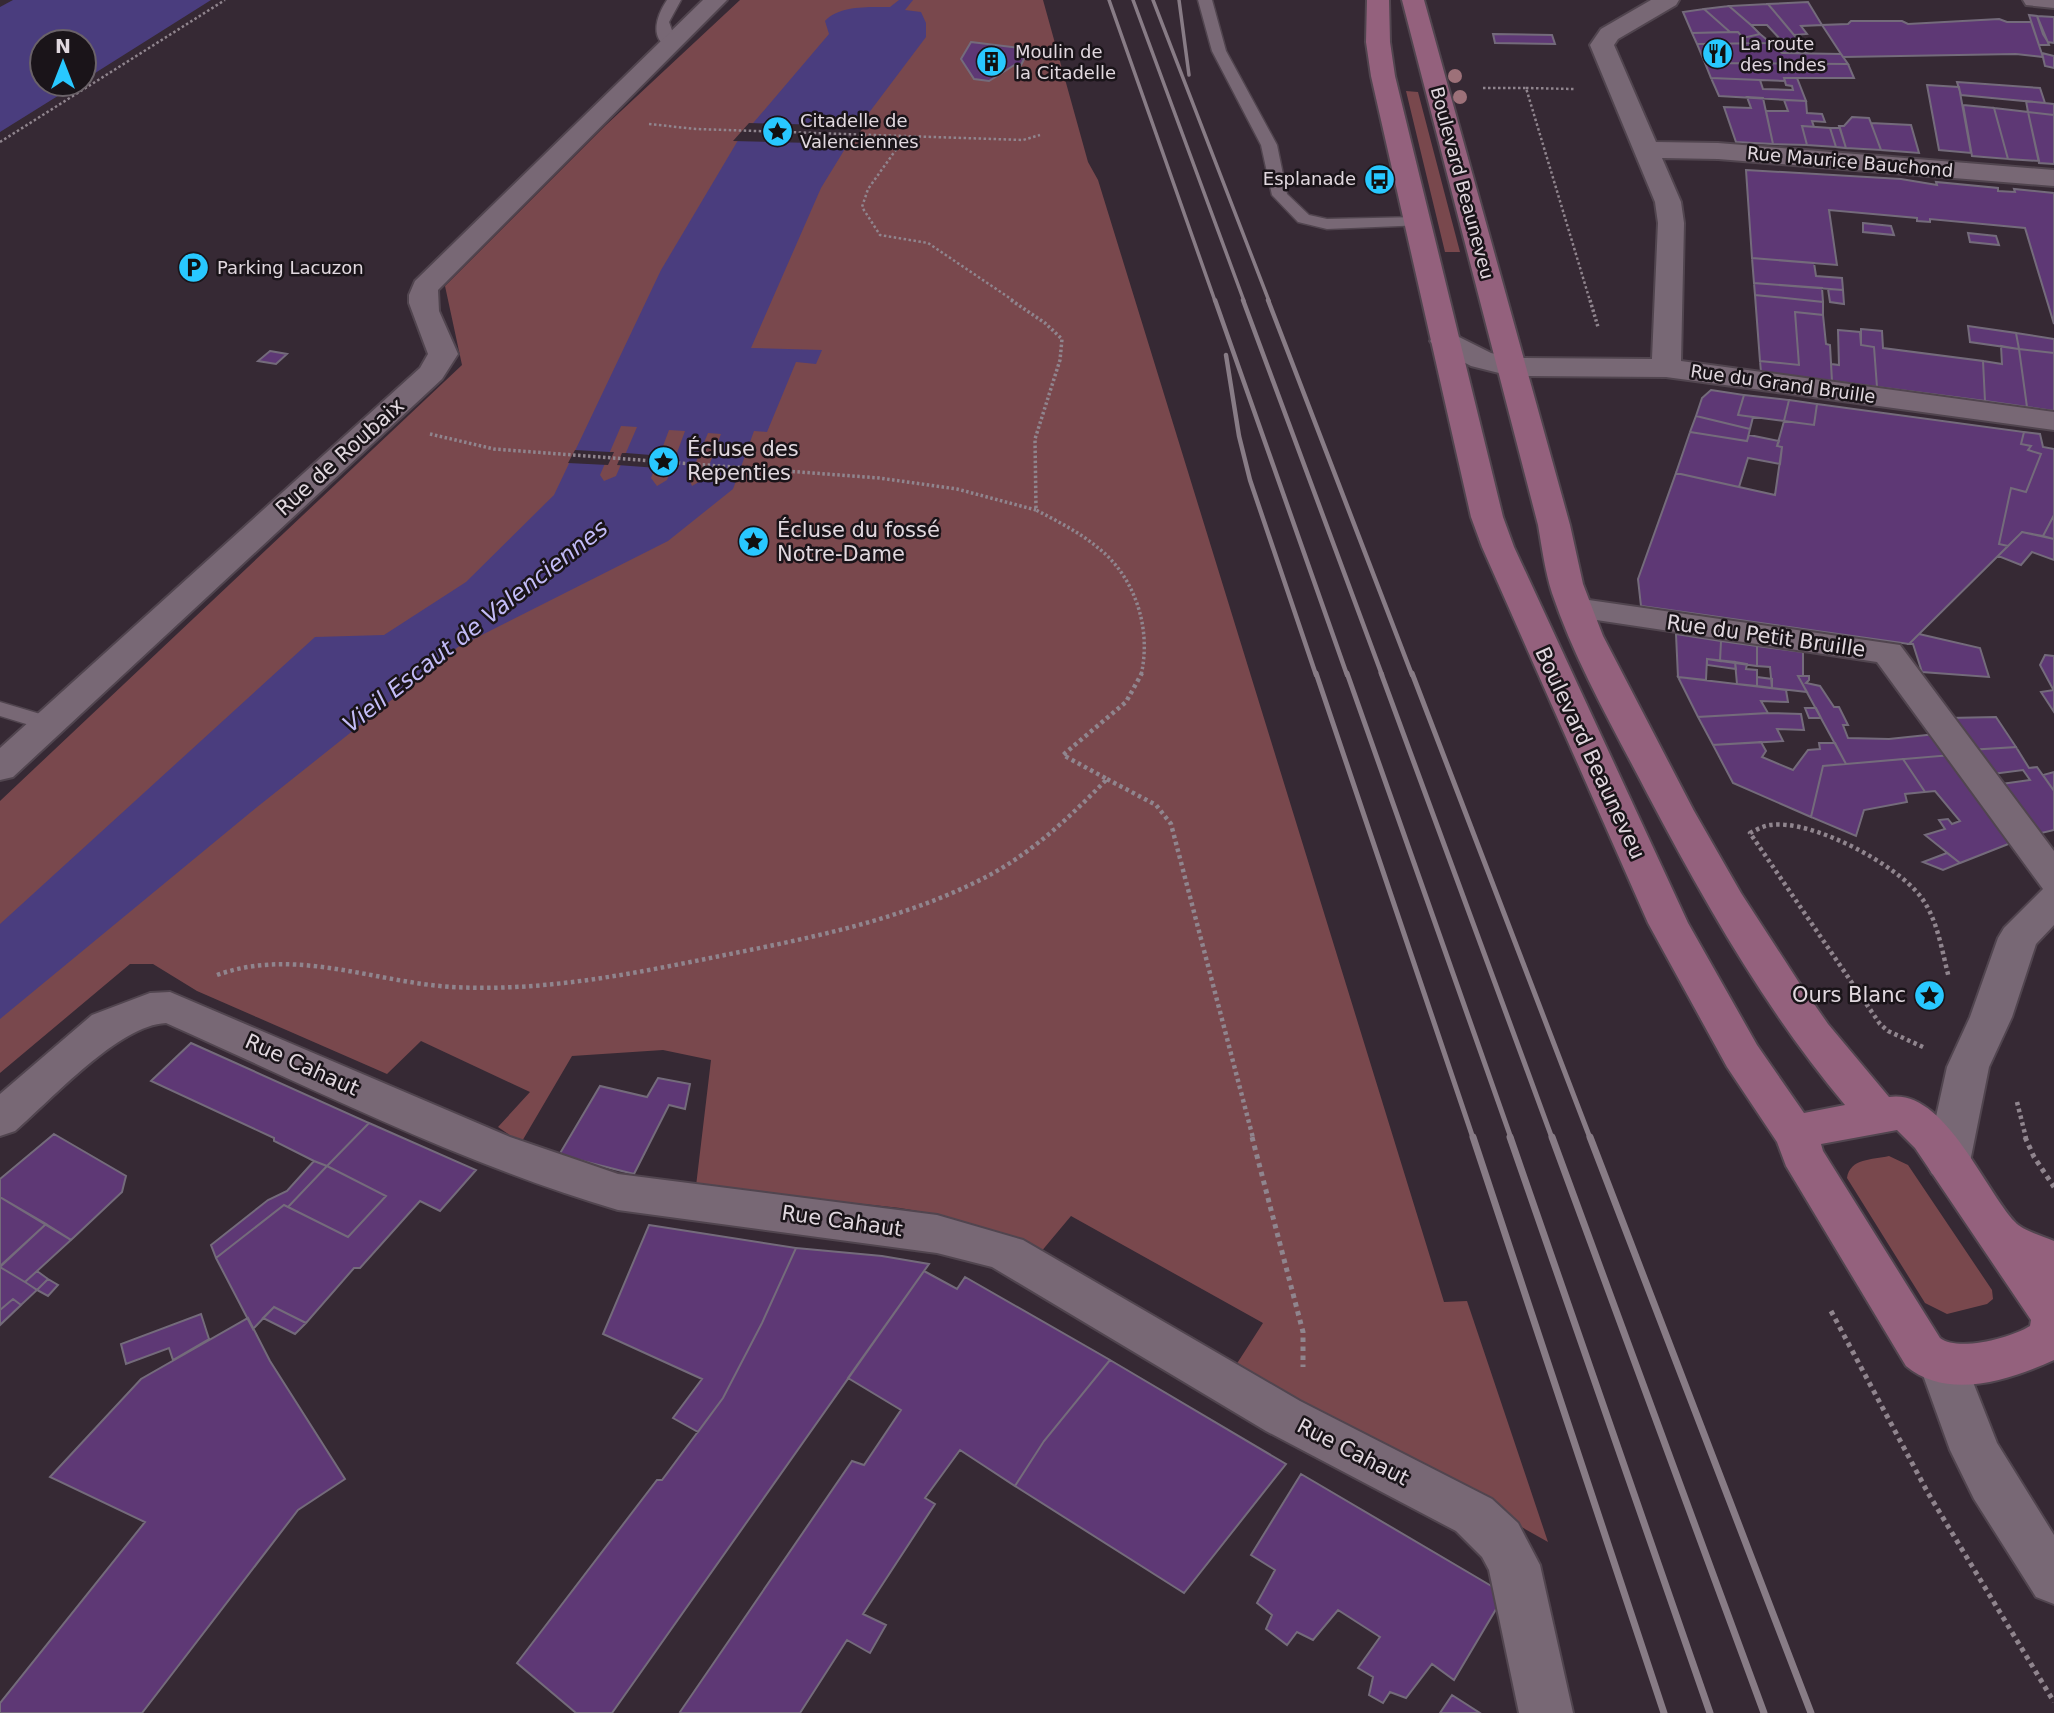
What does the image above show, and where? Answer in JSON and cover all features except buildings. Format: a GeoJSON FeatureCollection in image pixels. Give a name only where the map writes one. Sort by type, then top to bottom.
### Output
{"type":"FeatureCollection","features":[{"type":"Feature","properties":{"kind":"main road","name":"Boulevard Beauneveu"},"geometry":{"type":"LineString","coordinates":[[1377,3],[1381,68],[1487,517],[1525,612],[1668,923],[1735,1044],[1798,1138],[1802,1154],[1915,1342],[1932,1360],[1943,1364]]}},
{"type":"Feature","properties":{"kind":"main road","name":"Boulevard Beauneveu"},"geometry":{"type":"LineString","coordinates":[[1415,3],[1574,608],[1632,729],[1737,917],[1814,1038],[1880,1116]]}},
{"type":"Feature","properties":{"kind":"main road"},"geometry":{"type":"LineString","coordinates":[[1798,1138],[1811,1128],[1895,1113],[1911,1117],[1924,1129],[1948,1162],[2051,1311],[2046,1338],[1970,1364],[1943,1364]]}},
{"type":"Feature","properties":{"kind":"main road"},"geometry":{"type":"LineString","coordinates":[[2001,1238],[2054,1261]]}},
{"type":"Feature","properties":{"kind":"street"},"geometry":{"type":"LineString","coordinates":[[670,44],[716,0]]}},
{"type":"Feature","properties":{"kind":"street"},"geometry":{"type":"LineString","coordinates":[[1666,368],[1671,223],[1665,192],[1602,45],[1609,34],[1668,0]]}},
{"type":"Feature","properties":{"kind":"street"},"geometry":{"type":"LineString","coordinates":[[2034,0],[2054,1]]}},
{"type":"Feature","properties":{"kind":"street","name":"Rue de Roubaix"},"geometry":{"type":"LineString","coordinates":[[0,768],[432,373],[443,354],[424,304],[422,293],[425,287],[670,44]]}},
{"type":"Feature","properties":{"kind":"street","name":"Rue Maurice Bauchond"},"geometry":{"type":"LineString","coordinates":[[1646,150],[1729,152],[2054,178]]}},
{"type":"Feature","properties":{"kind":"street"},"geometry":{"type":"LineString","coordinates":[[1445,341],[1481,360],[1510,367]]}},
{"type":"Feature","properties":{"kind":"street","name":"Rue du Grand Bruille"},"geometry":{"type":"LineString","coordinates":[[1510,367],[1666,368],[2054,421]]}},
{"type":"Feature","properties":{"kind":"street","name":"Rue du Petit Bruille"},"geometry":{"type":"LineString","coordinates":[[1574,608],[1888,653],[2054,879]]}},
{"type":"Feature","properties":{"kind":"street"},"geometry":{"type":"LineString","coordinates":[[1948,1162],[1968,1067],[1991,1017],[2018,938],[2054,900]]}},
{"type":"Feature","properties":{"kind":"street"},"geometry":{"type":"LineString","coordinates":[[0,1119],[107,1027],[128,1015],[150,1008],[170,1007]]}},
{"type":"Feature","properties":{"kind":"street","name":"Rue Cahaut"},"geometry":{"type":"LineString","coordinates":[[170,1007],[494,1149],[583,1182],[618,1192],[937,1234],[1007,1253],[1283,1416],[1474,1515],[1500,1540],[1514,1565],[1546,1713]]}},
{"type":"Feature","properties":{"kind":"street"},"geometry":{"type":"LineString","coordinates":[[1943,1364],[1975,1450],[1992,1483],[2054,1580]]}},
{"type":"Feature","properties":{"kind":"lane"},"geometry":{"type":"LineString","coordinates":[[670,44],[660,23],[674,0]]}},
{"type":"Feature","properties":{"kind":"lane"},"geometry":{"type":"LineString","coordinates":[[1205,0],[1219,51],[1269,145],[1280,195],[1304,219],[1327,224],[1418,222]]}},
{"type":"Feature","properties":{"kind":"lane"},"geometry":{"type":"LineString","coordinates":[[0,709],[49,724]]}},
{"type":"Feature","properties":{"kind":"path"},"geometry":{"type":"LineString","coordinates":[[0,142],[225,0]]}},
{"type":"Feature","properties":{"kind":"path"},"geometry":{"type":"LineString","coordinates":[[1479,88],[1526,88],[1611,368]]}},
{"type":"Feature","properties":{"kind":"path"},"geometry":{"type":"LineString","coordinates":[[648,124],[696,129],[903,137],[1023,140],[1040,135]]}},
{"type":"Feature","properties":{"kind":"path"},"geometry":{"type":"LineString","coordinates":[[903,137],[868,189],[862,207],[880,235],[928,243],[1045,323],[1062,338],[1063,355],[1042,407],[1035,439],[1036,510]]}},
{"type":"Feature","properties":{"kind":"path"},"geometry":{"type":"LineString","coordinates":[[379,422],[494,449],[922,483],[992,497],[1036,510],[1081,536],[1105,554],[1120,572],[1135,599],[1144,625],[1146,655],[1142,678],[1130,698],[1063,755],[1156,805],[1171,824],[1303,1332],[1304,1362],[1299,1382],[1283,1416]]}},
{"type":"Feature","properties":{"kind":"path"},"geometry":{"type":"LineString","coordinates":[[170,1007],[196,987],[223,972],[252,964],[292,964],[451,987],[551,985],[636,972],[835,932],[940,899],[985,877],[1024,854],[1070,818],[1107,779]]}},
{"type":"Feature","properties":{"kind":"path"},"geometry":{"type":"LineString","coordinates":[[1968,1067],[1961,1021],[1952,988],[1937,936],[1921,897],[1899,875],[1833,837],[1772,824],[1751,833],[1880,1024],[1888,1031],[1968,1067],[2017,1101],[2021,1133],[2037,1166],[2054,1188]]}},
{"type":"Feature","properties":{"kind":"shaded area"},"geometry":{"type":"Polygon","coordinates":[[[740,0],[1043,0],[1088,162],[1098,180],[1444,1302],[1467,1301],[1548,1542],[1236,1365],[1263,1323],[1071,1216],[1040,1253],[981,1227],[940,1215],[900,1208],[696,1186],[711,1060],[663,1050],[572,1056],[521,1143],[498,1127],[530,1092],[421,1041],[387,1074],[197,991],[153,964],[130,964],[0,1073],[0,801],[462,365],[445,286],[606,125],[740,0]]]}},
{"type":"Feature","properties":{"kind":"shaded area"},"geometry":{"type":"Polygon","coordinates":[[[1406,91],[1418,92],[1460,252],[1445,252],[1406,91]]]}},
{"type":"Feature","properties":{"kind":"shaded area"},"geometry":{"type":"Polygon","coordinates":[[[1889,1156],[1908,1165],[1992,1290],[1993,1299],[1987,1304],[1947,1314],[1925,1303],[1847,1178],[1849,1171],[1857,1163],[1889,1156]]]}},
{"type":"Feature","properties":{"kind":"water"},"geometry":{"type":"Polygon","coordinates":[[[13,0],[211,0],[98,71],[98,28],[28,28],[28,98],[55,98],[0,132],[0,7],[13,0]]]}},
{"type":"Feature","properties":{"kind":"water","name":"Vieil Escaut de Valenciennes"},"geometry":{"type":"Polygon","coordinates":[[[899,0],[913,0],[905,10],[921,12],[926,23],[926,37],[859,126],[821,188],[751,348],[822,350],[816,364],[796,362],[767,432],[754,431],[733,489],[668,541],[458,647],[251,812],[0,1019],[0,924],[315,637],[384,635],[466,582],[554,495],[661,270],[737,142],[829,34],[825,21],[846,10],[890,7],[899,0]],[[621,426],[600,475],[604,481],[616,476],[637,427],[621,426]],[[669,430],[651,478],[657,486],[667,480],[685,431],[669,430]],[[708,433],[689,479],[692,486],[704,479],[721,434],[708,433]]]}},
{"type":"Feature","properties":{"kind":"pier"},"geometry":{"type":"Polygon","coordinates":[[[749,123],[863,127],[853,144],[733,141],[749,123]]]}},
{"type":"Feature","properties":{"kind":"pier"},"geometry":{"type":"Polygon","coordinates":[[[575,450],[614,452],[608,465],[568,463],[575,450]]]}},
{"type":"Feature","properties":{"kind":"pier"},"geometry":{"type":"Polygon","coordinates":[[[622,453],[663,456],[658,468],[617,465],[622,453]]]}},
{"type":"Feature","properties":{"kind":"railway"},"geometry":{"type":"LineString","coordinates":[[1109,0],[1215,301]]}},
{"type":"Feature","properties":{"kind":"railway"},"geometry":{"type":"LineString","coordinates":[[1133,0],[1244,301]]}},
{"type":"Feature","properties":{"kind":"railway"},"geometry":{"type":"LineString","coordinates":[[1153,0],[1269,301]]}},
{"type":"Feature","properties":{"kind":"railway"},"geometry":{"type":"LineString","coordinates":[[1179,0],[1189,75]]}},
{"type":"Feature","properties":{"kind":"railway"},"geometry":{"type":"LineString","coordinates":[[1215,300],[1347,675]]}},
{"type":"Feature","properties":{"kind":"railway"},"geometry":{"type":"LineString","coordinates":[[1243,300],[1382,675]]}},
{"type":"Feature","properties":{"kind":"railway"},"geometry":{"type":"LineString","coordinates":[[1268,300],[1412,675]]}},
{"type":"Feature","properties":{"kind":"railway"},"geometry":{"type":"LineString","coordinates":[[1226,355],[1239,436],[1250,480],[1316,675]]}},
{"type":"Feature","properties":{"kind":"railway"},"geometry":{"type":"LineString","coordinates":[[1316,673],[1473,1138]]}},
{"type":"Feature","properties":{"kind":"railway"},"geometry":{"type":"LineString","coordinates":[[1347,673],[1511,1138]]}},
{"type":"Feature","properties":{"kind":"railway"},"geometry":{"type":"LineString","coordinates":[[1381,673],[1552,1138]]}},
{"type":"Feature","properties":{"kind":"railway"},"geometry":{"type":"LineString","coordinates":[[1412,673],[1590,1138]]}},
{"type":"Feature","properties":{"kind":"railway"},"geometry":{"type":"LineString","coordinates":[[1473,1137],[1664,1713]]}},
{"type":"Feature","properties":{"kind":"railway"},"geometry":{"type":"LineString","coordinates":[[1510,1137],[1710,1713]]}},
{"type":"Feature","properties":{"kind":"railway"},"geometry":{"type":"LineString","coordinates":[[1552,1137],[1764,1713]]}},
{"type":"Feature","properties":{"kind":"railway"},"geometry":{"type":"LineString","coordinates":[[1590,1137],[1811,1713]]}},
{"type":"Feature","properties":{"kind":"place","name":"La route des Indes"},"geometry":{"type":"Point","coordinates":[1717,54]}},
{"type":"Feature","properties":{"kind":"place","name":"Moulin de la Citadelle"},"geometry":{"type":"Point","coordinates":[992,62]}},
{"type":"Feature","properties":{"kind":"place","name":"Citadelle de Valenciennes"},"geometry":{"type":"Point","coordinates":[777,131]}},
{"type":"Feature","properties":{"kind":"place","name":"Esplanade"},"geometry":{"type":"Point","coordinates":[1379,179]}},
{"type":"Feature","properties":{"kind":"place","name":"Parking Lacuzon"},"geometry":{"type":"Point","coordinates":[194,268]}},
{"type":"Feature","properties":{"kind":"place","name":"Écluse des Repenties"},"geometry":{"type":"Point","coordinates":[664,461]}},
{"type":"Feature","properties":{"kind":"place","name":"Écluse du fossé Notre-Dame"},"geometry":{"type":"Point","coordinates":[754,542]}},
{"type":"Feature","properties":{"kind":"place","name":"Ours Blanc"},"geometry":{"type":"Point","coordinates":[1929,995]}}]}
